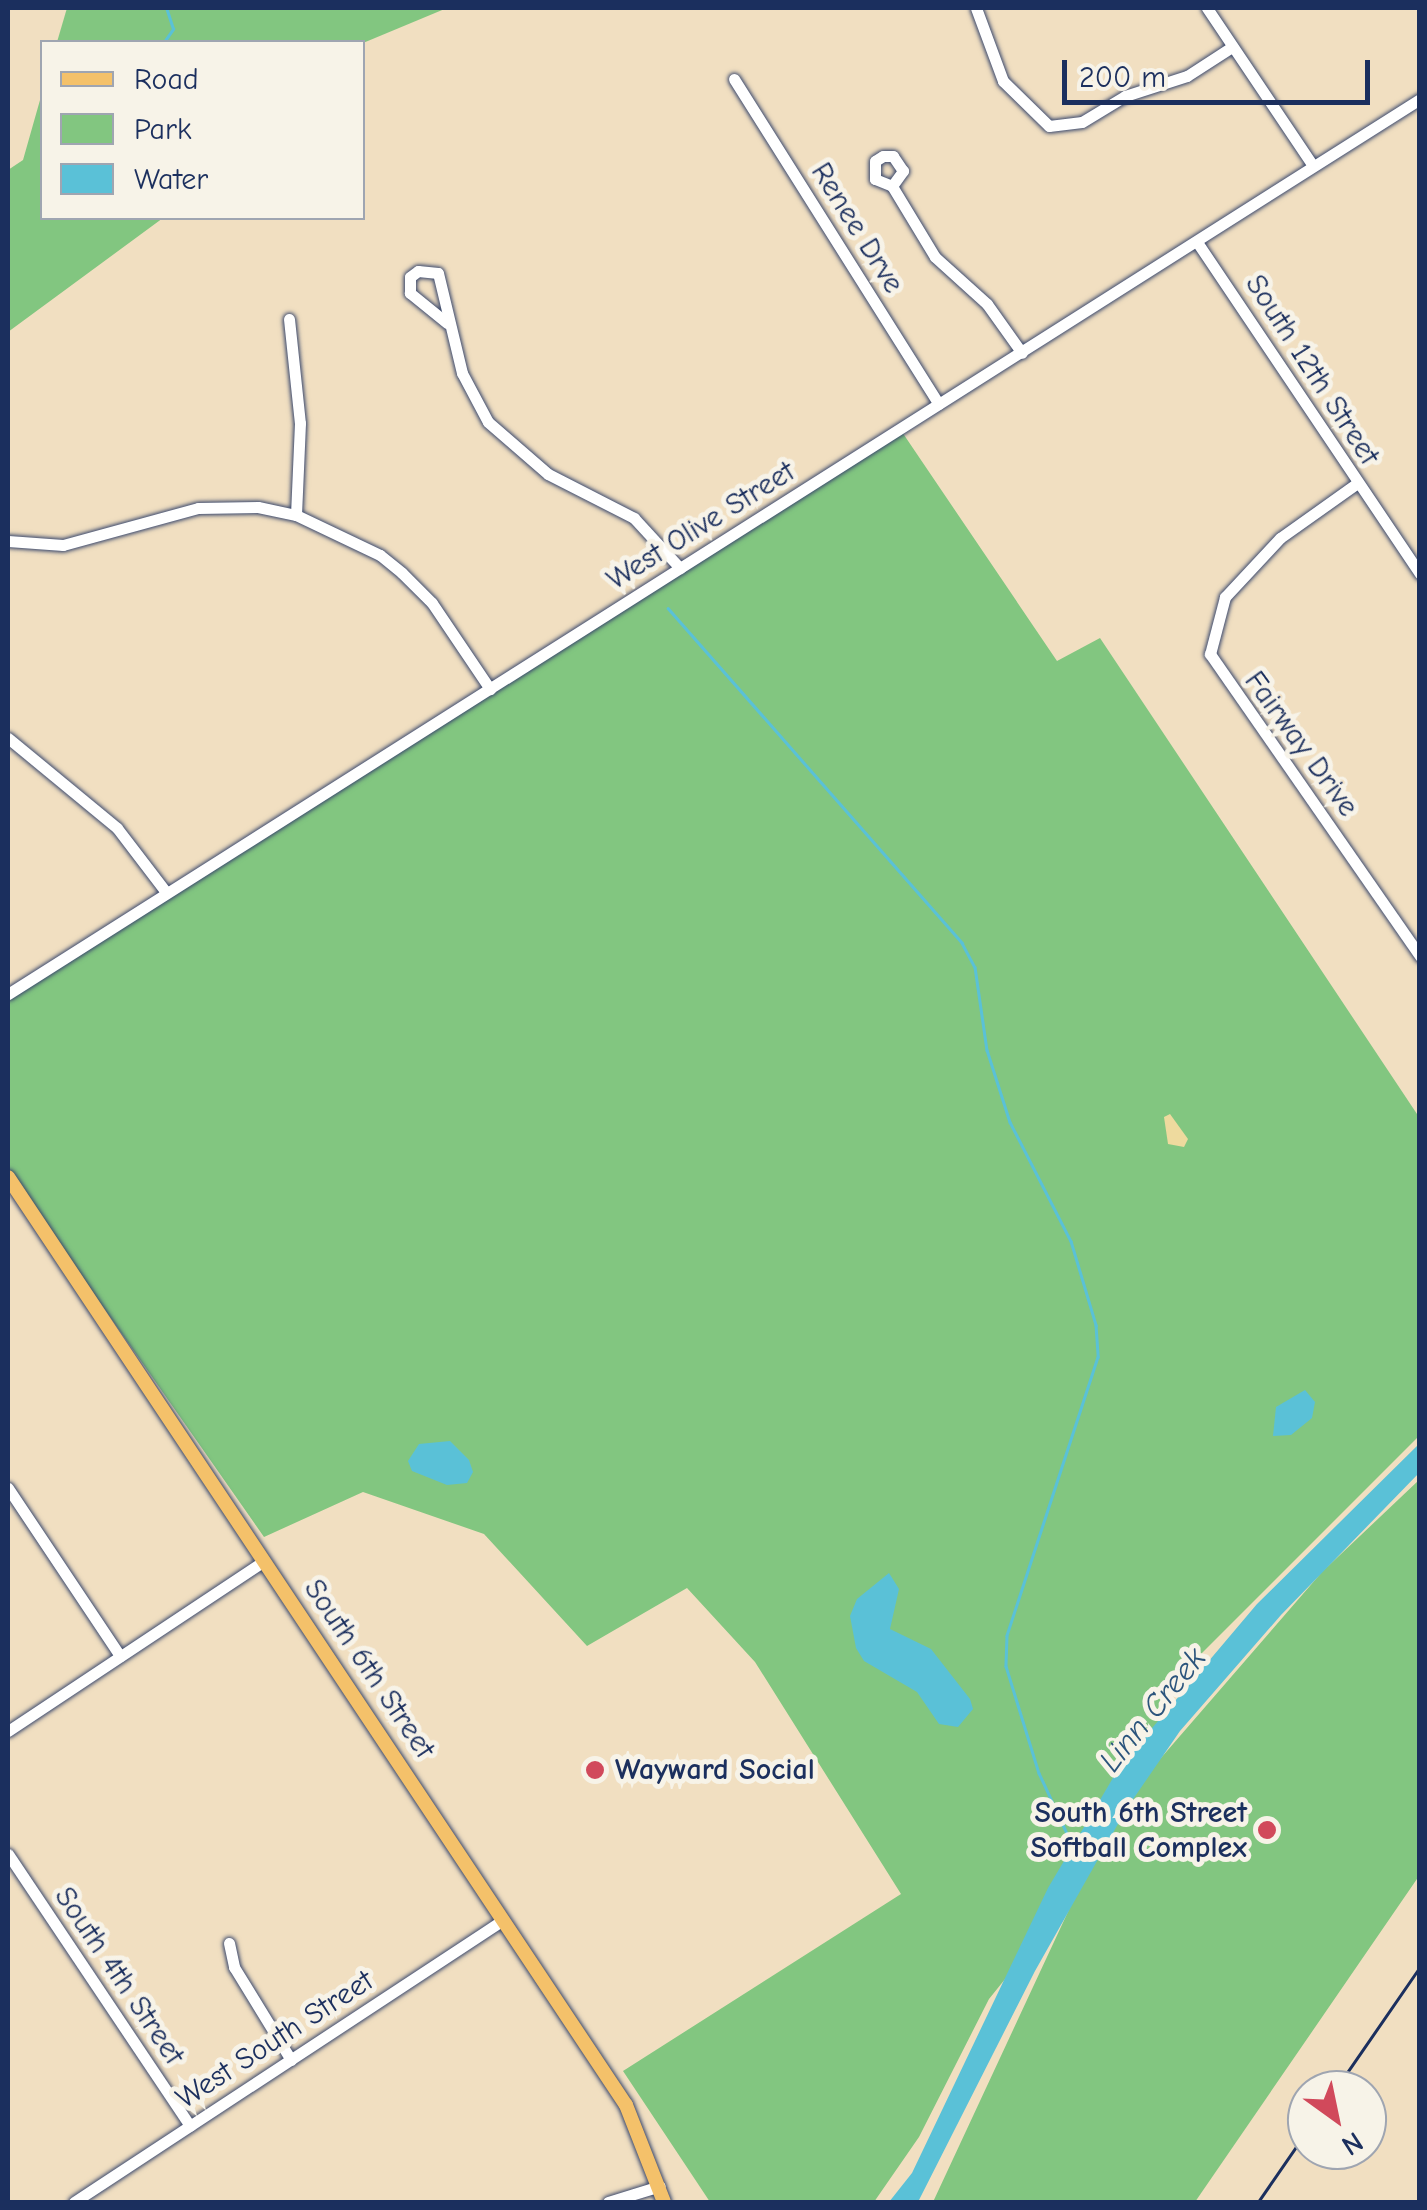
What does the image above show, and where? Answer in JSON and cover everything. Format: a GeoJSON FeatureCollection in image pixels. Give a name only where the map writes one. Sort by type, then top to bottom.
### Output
{"type":"FeatureCollection","features":[{"type":"Feature","properties":{"kind":"main road","name":"South 6th Street"},"geometry":{"type":"LineString","coordinates":[[8,1178],[626,2106],[664,2202]]}},
{"type":"Feature","properties":{"kind":"street"},"geometry":{"type":"LineString","coordinates":[[970,8],[1003,81],[1049,126],[1082,122],[1125,96],[1186,76],[1232,47]]}},
{"type":"Feature","properties":{"kind":"street"},"geometry":{"type":"LineString","coordinates":[[1207,8],[1313,166]]}},
{"type":"Feature","properties":{"kind":"street","name":"Renee Drve"},"geometry":{"type":"LineString","coordinates":[[734,79],[939,404]]}},
{"type":"Feature","properties":{"kind":"street","name":"West Olive Street"},"geometry":{"type":"LineString","coordinates":[[8,994],[1420,99]]}},
{"type":"Feature","properties":{"kind":"street"},"geometry":{"type":"LineString","coordinates":[[892,186],[935,257],[987,304],[1022,353]]}},
{"type":"Feature","properties":{"kind":"street","name":"South 12th Street"},"geometry":{"type":"LineString","coordinates":[[1197,242],[1420,574]]}},
{"type":"Feature","properties":{"kind":"street"},"geometry":{"type":"LineString","coordinates":[[447,323],[410,293],[410,277],[418,272],[438,273],[447,323],[472,397],[488,422],[548,474],[634,518],[680,568]]}},
{"type":"Feature","properties":{"kind":"street"},"geometry":{"type":"LineString","coordinates":[[289,319],[300,415],[296,515]]}},
{"type":"Feature","properties":{"kind":"street","name":"Fairway Drive"},"geometry":{"type":"LineString","coordinates":[[1356,484],[1280,538],[1224,597],[1210,654],[1420,956]]}},
{"type":"Feature","properties":{"kind":"street"},"geometry":{"type":"LineString","coordinates":[[8,541],[62,545],[198,508],[258,507],[296,515],[380,554],[402,573],[432,603],[490,689]]}},
{"type":"Feature","properties":{"kind":"street"},"geometry":{"type":"LineString","coordinates":[[8,738],[117,828],[166,892]]}},
{"type":"Feature","properties":{"kind":"street"},"geometry":{"type":"LineString","coordinates":[[8,1488],[120,1656]]}},
{"type":"Feature","properties":{"kind":"street"},"geometry":{"type":"LineString","coordinates":[[8,1731],[264,1561]]}},
{"type":"Feature","properties":{"kind":"street","name":"South 4th Street"},"geometry":{"type":"LineString","coordinates":[[8,1854],[190,2126]]}},
{"type":"Feature","properties":{"kind":"street","name":"West South Street"},"geometry":{"type":"LineString","coordinates":[[74,2202],[503,1920]]}},
{"type":"Feature","properties":{"kind":"street"},"geometry":{"type":"LineString","coordinates":[[229,1943],[234,1966],[291,2060]]}},
{"type":"Feature","properties":{"kind":"street"},"geometry":{"type":"LineString","coordinates":[[608,2202],[660,2186]]}},
{"type":"Feature","properties":{"kind":"green space"},"geometry":{"type":"Polygon","coordinates":[[[67,8],[447,8],[365,42],[58,40],[67,8]]]}},
{"type":"Feature","properties":{"kind":"green space"},"geometry":{"type":"Polygon","coordinates":[[[40,100],[40,220],[160,220],[8,332],[8,170],[23,160],[40,100]]]}},
{"type":"Feature","properties":{"kind":"green space"},"geometry":{"type":"Polygon","coordinates":[[[900,429],[1057,661],[1100,638],[1419,1117],[1419,1436],[1176,1679],[1141,1781],[1322,1572],[1419,1480],[1419,1876],[1195,2202],[933,2202],[1080,1886],[989,1999],[919,2137],[874,2202],[710,2202],[623,2071],[901,1894],[755,1662],[687,1588],[587,1646],[484,1534],[363,1492],[264,1537],[8,1171],[8,994],[900,429]]]}},
{"type":"Feature","properties":{"kind":"sand"},"geometry":{"type":"Polygon","coordinates":[[[1170,1114],[1188,1139],[1184,1147],[1168,1144],[1164,1117],[1170,1114]]]}},
{"type":"Feature","properties":{"kind":"water"},"geometry":{"type":"Polygon","coordinates":[[[1305,1390],[1315,1402],[1312,1418],[1291,1435],[1273,1436],[1276,1407],[1305,1390]]]}},
{"type":"Feature","properties":{"kind":"water"},"geometry":{"type":"Polygon","coordinates":[[[450,1441],[469,1460],[473,1472],[467,1483],[447,1485],[412,1471],[408,1461],[419,1444],[450,1441]]]}},
{"type":"Feature","properties":{"kind":"water"},"geometry":{"type":"Polygon","coordinates":[[[1419,1444],[1419,1473],[1281,1615],[1180,1731],[1127,1808],[1035,1971],[918,2202],[889,2202],[912,2173],[1048,1888],[1120,1766],[1257,1604],[1419,1444]]]}},
{"type":"Feature","properties":{"kind":"water"},"geometry":{"type":"Polygon","coordinates":[[[889,1573],[899,1589],[890,1629],[931,1649],[970,1699],[973,1709],[958,1727],[939,1724],[917,1692],[864,1661],[856,1648],[850,1616],[857,1599],[889,1573]]]}},
{"type":"Feature","properties":{"kind":"waterway"},"geometry":{"type":"LineString","coordinates":[[165,40],[173,29],[166,8]]}},
{"type":"Feature","properties":{"kind":"waterway"},"geometry":{"type":"LineString","coordinates":[[668,608],[962,943],[975,967],[987,1050],[1010,1122],[1071,1241],[1096,1325],[1098,1357],[1007,1636],[1006,1666],[1039,1773],[1072,1844]]}},
{"type":"Feature","properties":{"kind":"railway"},"geometry":{"type":"LineString","coordinates":[[1349,2070],[1420,1967]]}},
{"type":"Feature","properties":{"kind":"railway"},"geometry":{"type":"LineString","coordinates":[[1258,2202],[1287,2160]]}},
{"type":"Feature","properties":{"kind":"place","name":"Wayward Social"},"geometry":{"type":"Point","coordinates":[595,1770]}},
{"type":"Feature","properties":{"kind":"place","name":"South 6th Street Softball Complex"},"geometry":{"type":"Point","coordinates":[1267,1830]}},
{"type":"Feature","properties":{"kind":"water label","name":"Linn Creek"},"geometry":{"type":"Point","coordinates":[1153,1710]}}]}
